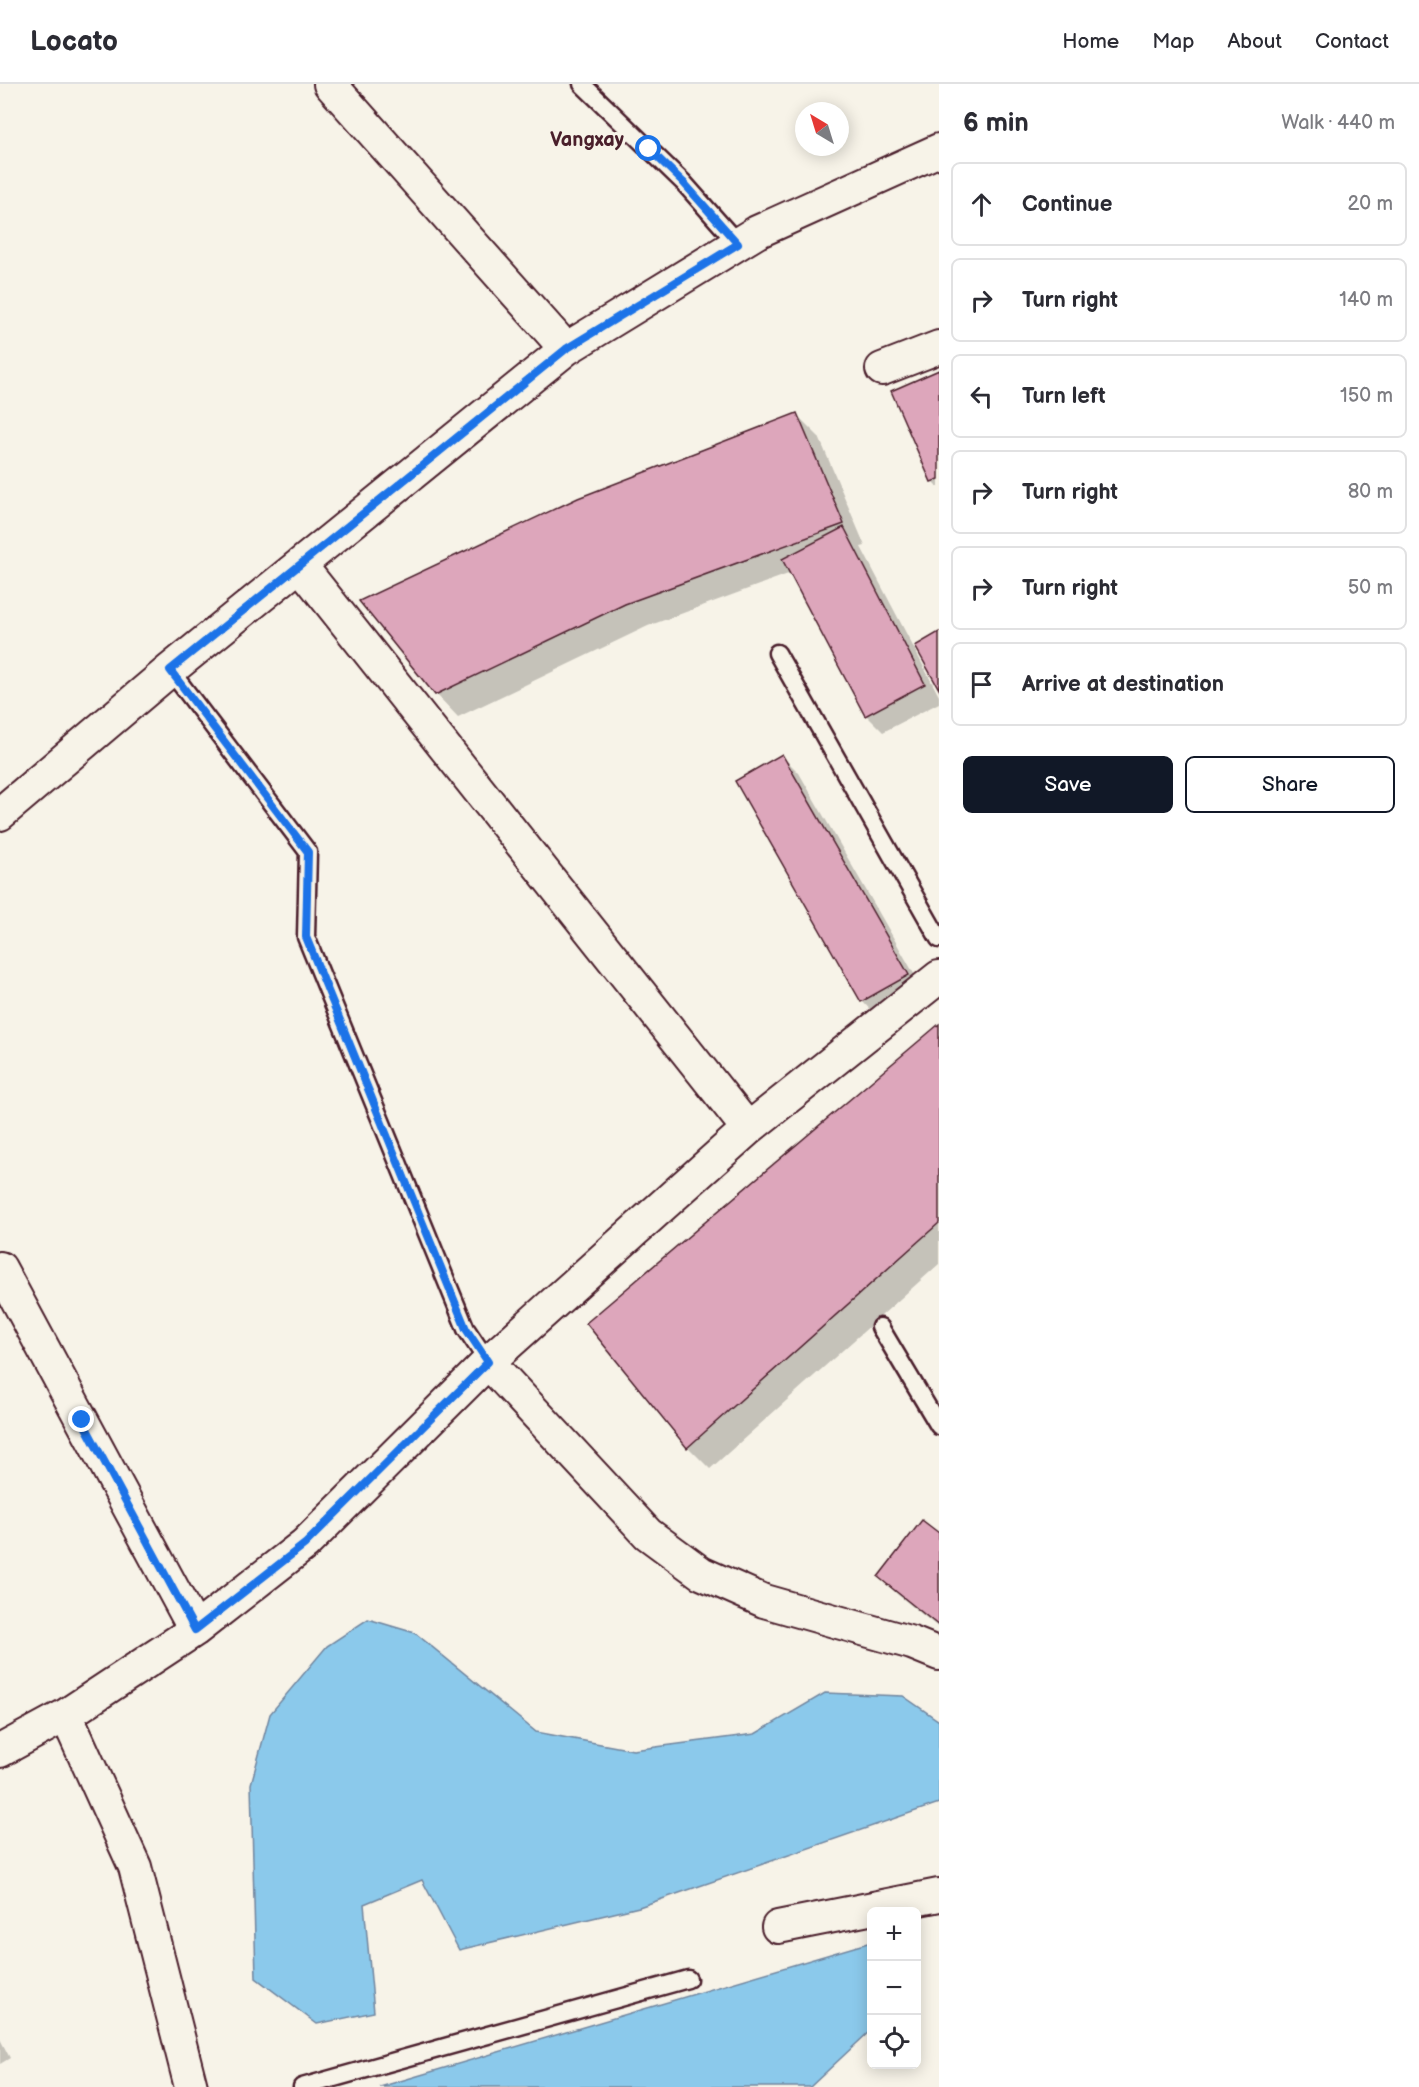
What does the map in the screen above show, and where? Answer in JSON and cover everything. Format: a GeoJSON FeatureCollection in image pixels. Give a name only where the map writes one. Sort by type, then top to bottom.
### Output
{"type":"FeatureCollection","features":[{"type":"Feature","properties":{"kind":"street"},"geometry":{"type":"LineString","coordinates":[[330,84],[566,349]]}},
{"type":"Feature","properties":{"kind":"street"},"geometry":{"type":"LineString","coordinates":[[0,814],[170,670],[566,349],[757,232],[939,150]]}},
{"type":"Feature","properties":{"kind":"street"},"geometry":{"type":"LineString","coordinates":[[882,369],[939,347]]}},
{"type":"Feature","properties":{"kind":"street"},"geometry":{"type":"LineString","coordinates":[[300,565],[748,1129]]}},
{"type":"Feature","properties":{"kind":"street"},"geometry":{"type":"LineString","coordinates":[[0,1751],[66,1714],[195,1630],[305,1544],[488,1362],[748,1129],[939,976]]}},
{"type":"Feature","properties":{"kind":"street"},"geometry":{"type":"LineString","coordinates":[[0,1269],[195,1630]]}},
{"type":"Feature","properties":{"kind":"street"},"geometry":{"type":"LineString","coordinates":[[488,1362],[648,1534],[701,1572],[764,1601],[912,1643],[939,1653]]}},
{"type":"Feature","properties":{"kind":"street"},"geometry":{"type":"LineString","coordinates":[[66,1714],[135,1867],[191,2087]]}},
{"type":"Feature","properties":{"kind":"street"},"geometry":{"type":"LineString","coordinates":[[778,1927],[939,1895]]}},
{"type":"Feature","properties":{"kind":"lane"},"geometry":{"type":"LineString","coordinates":[[582,84],[683,182],[738,244]]}},
{"type":"Feature","properties":{"kind":"lane"},"geometry":{"type":"LineString","coordinates":[[777,653],[939,939]]}},
{"type":"Feature","properties":{"kind":"lane"},"geometry":{"type":"LineString","coordinates":[[170,670],[308,852],[306,937],[466,1329],[488,1362]]}},
{"type":"Feature","properties":{"kind":"lane"},"geometry":{"type":"LineString","coordinates":[[880,1327],[939,1426]]}},
{"type":"Feature","properties":{"kind":"lane"},"geometry":{"type":"LineString","coordinates":[[302,2087],[688,1979]]}},
{"type":"Feature","properties":{"kind":"water"},"geometry":{"type":"Polygon","coordinates":[[[368,1619],[415,1633],[536,1732],[633,1750],[755,1734],[825,1693],[903,1696],[939,1721],[939,1803],[639,1907],[459,1950],[422,1880],[364,1904],[374,2012],[317,2024],[256,1978],[251,1784],[270,1714],[327,1646],[368,1619]]]}},
{"type":"Feature","properties":{"kind":"water"},"geometry":{"type":"Polygon","coordinates":[[[867,1943],[867,2034],[810,2087],[380,2087],[867,1943]]]}},
{"type":"Feature","properties":{"kind":"building"},"geometry":{"type":"Polygon","coordinates":[[[939,370],[939,479],[931,482],[891,391],[939,370]]]}},
{"type":"Feature","properties":{"kind":"building"},"geometry":{"type":"Polygon","coordinates":[[[797,413],[844,524],[625,604],[435,695],[359,601],[578,498],[797,413]]]}},
{"type":"Feature","properties":{"kind":"building"},"geometry":{"type":"Polygon","coordinates":[[[844,527],[925,684],[865,716],[782,559],[844,527]]]}},
{"type":"Feature","properties":{"kind":"building"},"geometry":{"type":"Polygon","coordinates":[[[939,632],[939,689],[915,646],[939,632]]]}},
{"type":"Feature","properties":{"kind":"building"},"geometry":{"type":"Polygon","coordinates":[[[782,754],[909,975],[861,1002],[735,781],[782,754]]]}},
{"type":"Feature","properties":{"kind":"building"},"geometry":{"type":"Polygon","coordinates":[[[939,1024],[939,1223],[687,1448],[586,1323],[939,1024]]]}},
{"type":"Feature","properties":{"kind":"building"},"geometry":{"type":"Polygon","coordinates":[[[922,1520],[939,1533],[939,1626],[878,1577],[922,1520]]]}},
{"type":"Feature","properties":{"kind":"district","name":"Vangxay"},"geometry":{"type":"Point","coordinates":[587,139]}},
{"type":"Feature","properties":{"kind":"route"},"geometry":{"type":"LineString","coordinates":[[82,1420],[195,1630],[305,1544],[488,1362],[466,1329],[306,937],[308,852],[170,670],[566,349],[738,244],[683,182],[649,149]]}}]}
